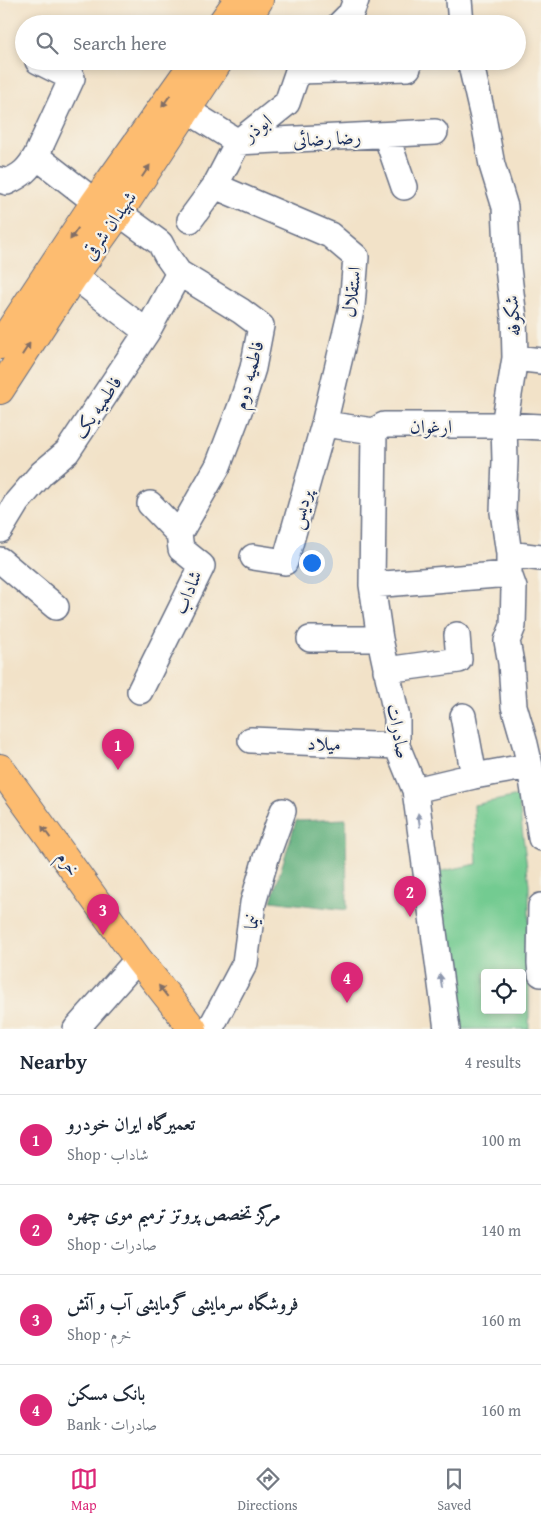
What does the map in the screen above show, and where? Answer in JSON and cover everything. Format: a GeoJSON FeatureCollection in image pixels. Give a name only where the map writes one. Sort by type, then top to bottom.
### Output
{"type":"FeatureCollection","features":[{"type":"Feature","properties":{"kind":"main road"},"geometry":{"type":"LineString","coordinates":[[227,15],[238,0]]}},
{"type":"Feature","properties":{"kind":"main road"},"geometry":{"type":"LineString","coordinates":[[250,15],[259,0]]}},
{"type":"Feature","properties":{"kind":"main road","name":"شهیدان شرقی"},"geometry":{"type":"LineString","coordinates":[[0,390],[74,276],[107,207],[189,70]]}},
{"type":"Feature","properties":{"kind":"main road","name":"شهیدان شرقی"},"geometry":{"type":"LineString","coordinates":[[0,345],[107,207],[187,110],[213,70]]}},
{"type":"Feature","properties":{"kind":"main road","name":"خرم"},"geometry":{"type":"LineString","coordinates":[[0,768],[138,959],[193,1029]]}},
{"type":"Feature","properties":{"kind":"street"},"geometry":{"type":"LineString","coordinates":[[349,15],[356,0]]}},
{"type":"Feature","properties":{"kind":"street"},"geometry":{"type":"LineString","coordinates":[[459,0],[460,15]]}},
{"type":"Feature","properties":{"kind":"street"},"geometry":{"type":"LineString","coordinates":[[0,180],[7,182],[19,176],[29,168],[36,156],[72,78],[56,70]]}},
{"type":"Feature","properties":{"kind":"street","name":"ابوذر"},"geometry":{"type":"LineString","coordinates":[[190,220],[215,186],[238,142],[288,103],[300,70]]}},
{"type":"Feature","properties":{"kind":"street","name":"شکوفه"},"geometry":{"type":"LineString","coordinates":[[472,70],[492,164],[506,207],[508,268],[514,318],[515,358],[504,425],[503,512],[509,564],[514,588],[513,626],[507,641],[512,662],[514,706],[530,766],[541,838]]}},
{"type":"Feature","properties":{"kind":"street"},"geometry":{"type":"LineString","coordinates":[[187,110],[238,142]]}},
{"type":"Feature","properties":{"kind":"street","name":"رضا رضائی"},"geometry":{"type":"LineString","coordinates":[[238,142],[435,132]]}},
{"type":"Feature","properties":{"kind":"street","name":"رضا رضائی"},"geometry":{"type":"LineString","coordinates":[[386,135],[404,187]]}},
{"type":"Feature","properties":{"kind":"street","name":"فاطمیه دوم"},"geometry":{"type":"LineString","coordinates":[[36,156],[160,243],[179,273],[241,310],[260,326],[253,368],[239,412],[218,466],[179,534]]}},
{"type":"Feature","properties":{"kind":"street","name":"استقلال"},"geometry":{"type":"LineString","coordinates":[[215,186],[330,235],[356,258],[352,306],[324,424]]}},
{"type":"Feature","properties":{"kind":"street","name":"فاطمیه یک"},"geometry":{"type":"LineString","coordinates":[[0,530],[17,502],[42,473],[67,452],[146,332],[179,273]]}},
{"type":"Feature","properties":{"kind":"street"},"geometry":{"type":"LineString","coordinates":[[74,276],[146,332]]}},
{"type":"Feature","properties":{"kind":"street"},"geometry":{"type":"LineString","coordinates":[[515,358],[541,361]]}},
{"type":"Feature","properties":{"kind":"street","name":"ارغوان"},"geometry":{"type":"LineString","coordinates":[[324,424],[374,431],[384,425],[504,425],[541,427]]}},
{"type":"Feature","properties":{"kind":"street","name":"پردیس"},"geometry":{"type":"LineString","coordinates":[[253,557],[285,562],[324,424]]}},
{"type":"Feature","properties":{"kind":"street","name":"صادرات"},"geometry":{"type":"LineString","coordinates":[[374,431],[372,586],[380,639],[397,718],[398,746],[415,790],[447,1029]]}},
{"type":"Feature","properties":{"kind":"street","name":"شاداب"},"geometry":{"type":"LineString","coordinates":[[140,691],[202,566],[182,549],[179,534],[150,504]]}},
{"type":"Feature","properties":{"kind":"street"},"geometry":{"type":"LineString","coordinates":[[372,586],[541,558]]}},
{"type":"Feature","properties":{"kind":"street"},"geometry":{"type":"LineString","coordinates":[[0,560],[56,607]]}},
{"type":"Feature","properties":{"kind":"street"},"geometry":{"type":"LineString","coordinates":[[386,670],[459,660],[457,635]]}},
{"type":"Feature","properties":{"kind":"street"},"geometry":{"type":"LineString","coordinates":[[310,639],[380,639]]}},
{"type":"Feature","properties":{"kind":"street"},"geometry":{"type":"LineString","coordinates":[[463,716],[474,776]]}},
{"type":"Feature","properties":{"kind":"street","name":"میلاد"},"geometry":{"type":"LineString","coordinates":[[251,740],[398,746]]}},
{"type":"Feature","properties":{"kind":"street"},"geometry":{"type":"LineString","coordinates":[[415,790],[474,776],[530,766]]}},
{"type":"Feature","properties":{"kind":"street","name":"نیما"},"geometry":{"type":"LineString","coordinates":[[210,1029],[245,963],[253,903],[283,810]]}},
{"type":"Feature","properties":{"kind":"street"},"geometry":{"type":"LineString","coordinates":[[541,906],[541,974]]}},
{"type":"Feature","properties":{"kind":"street"},"geometry":{"type":"LineString","coordinates":[[76,1029],[138,959]]}},
{"type":"Feature","properties":{"kind":"green space"},"geometry":{"type":"Polygon","coordinates":[[[518,796],[529,884],[529,1029],[457,1029],[437,872],[477,864],[474,805],[518,796]]]}},
{"type":"Feature","properties":{"kind":"green space"},"geometry":{"type":"Polygon","coordinates":[[[346,819],[347,910],[271,901],[296,821],[346,819]]]}},
{"type":"Feature","properties":{"kind":"place","name":"تعمیرگاه ایران خودرو"},"geometry":{"type":"Point","coordinates":[118,770]}},
{"type":"Feature","properties":{"kind":"place","name":"مرکز تخصص پروتز ترمیم موی چهره"},"geometry":{"type":"Point","coordinates":[410,917]}},
{"type":"Feature","properties":{"kind":"place","name":"فروشگاه سرمایشی گرمایشی آب و آتش"},"geometry":{"type":"Point","coordinates":[103,935]}},
{"type":"Feature","properties":{"kind":"place","name":"بانک مسکن"},"geometry":{"type":"Point","coordinates":[347,1003]}}]}
